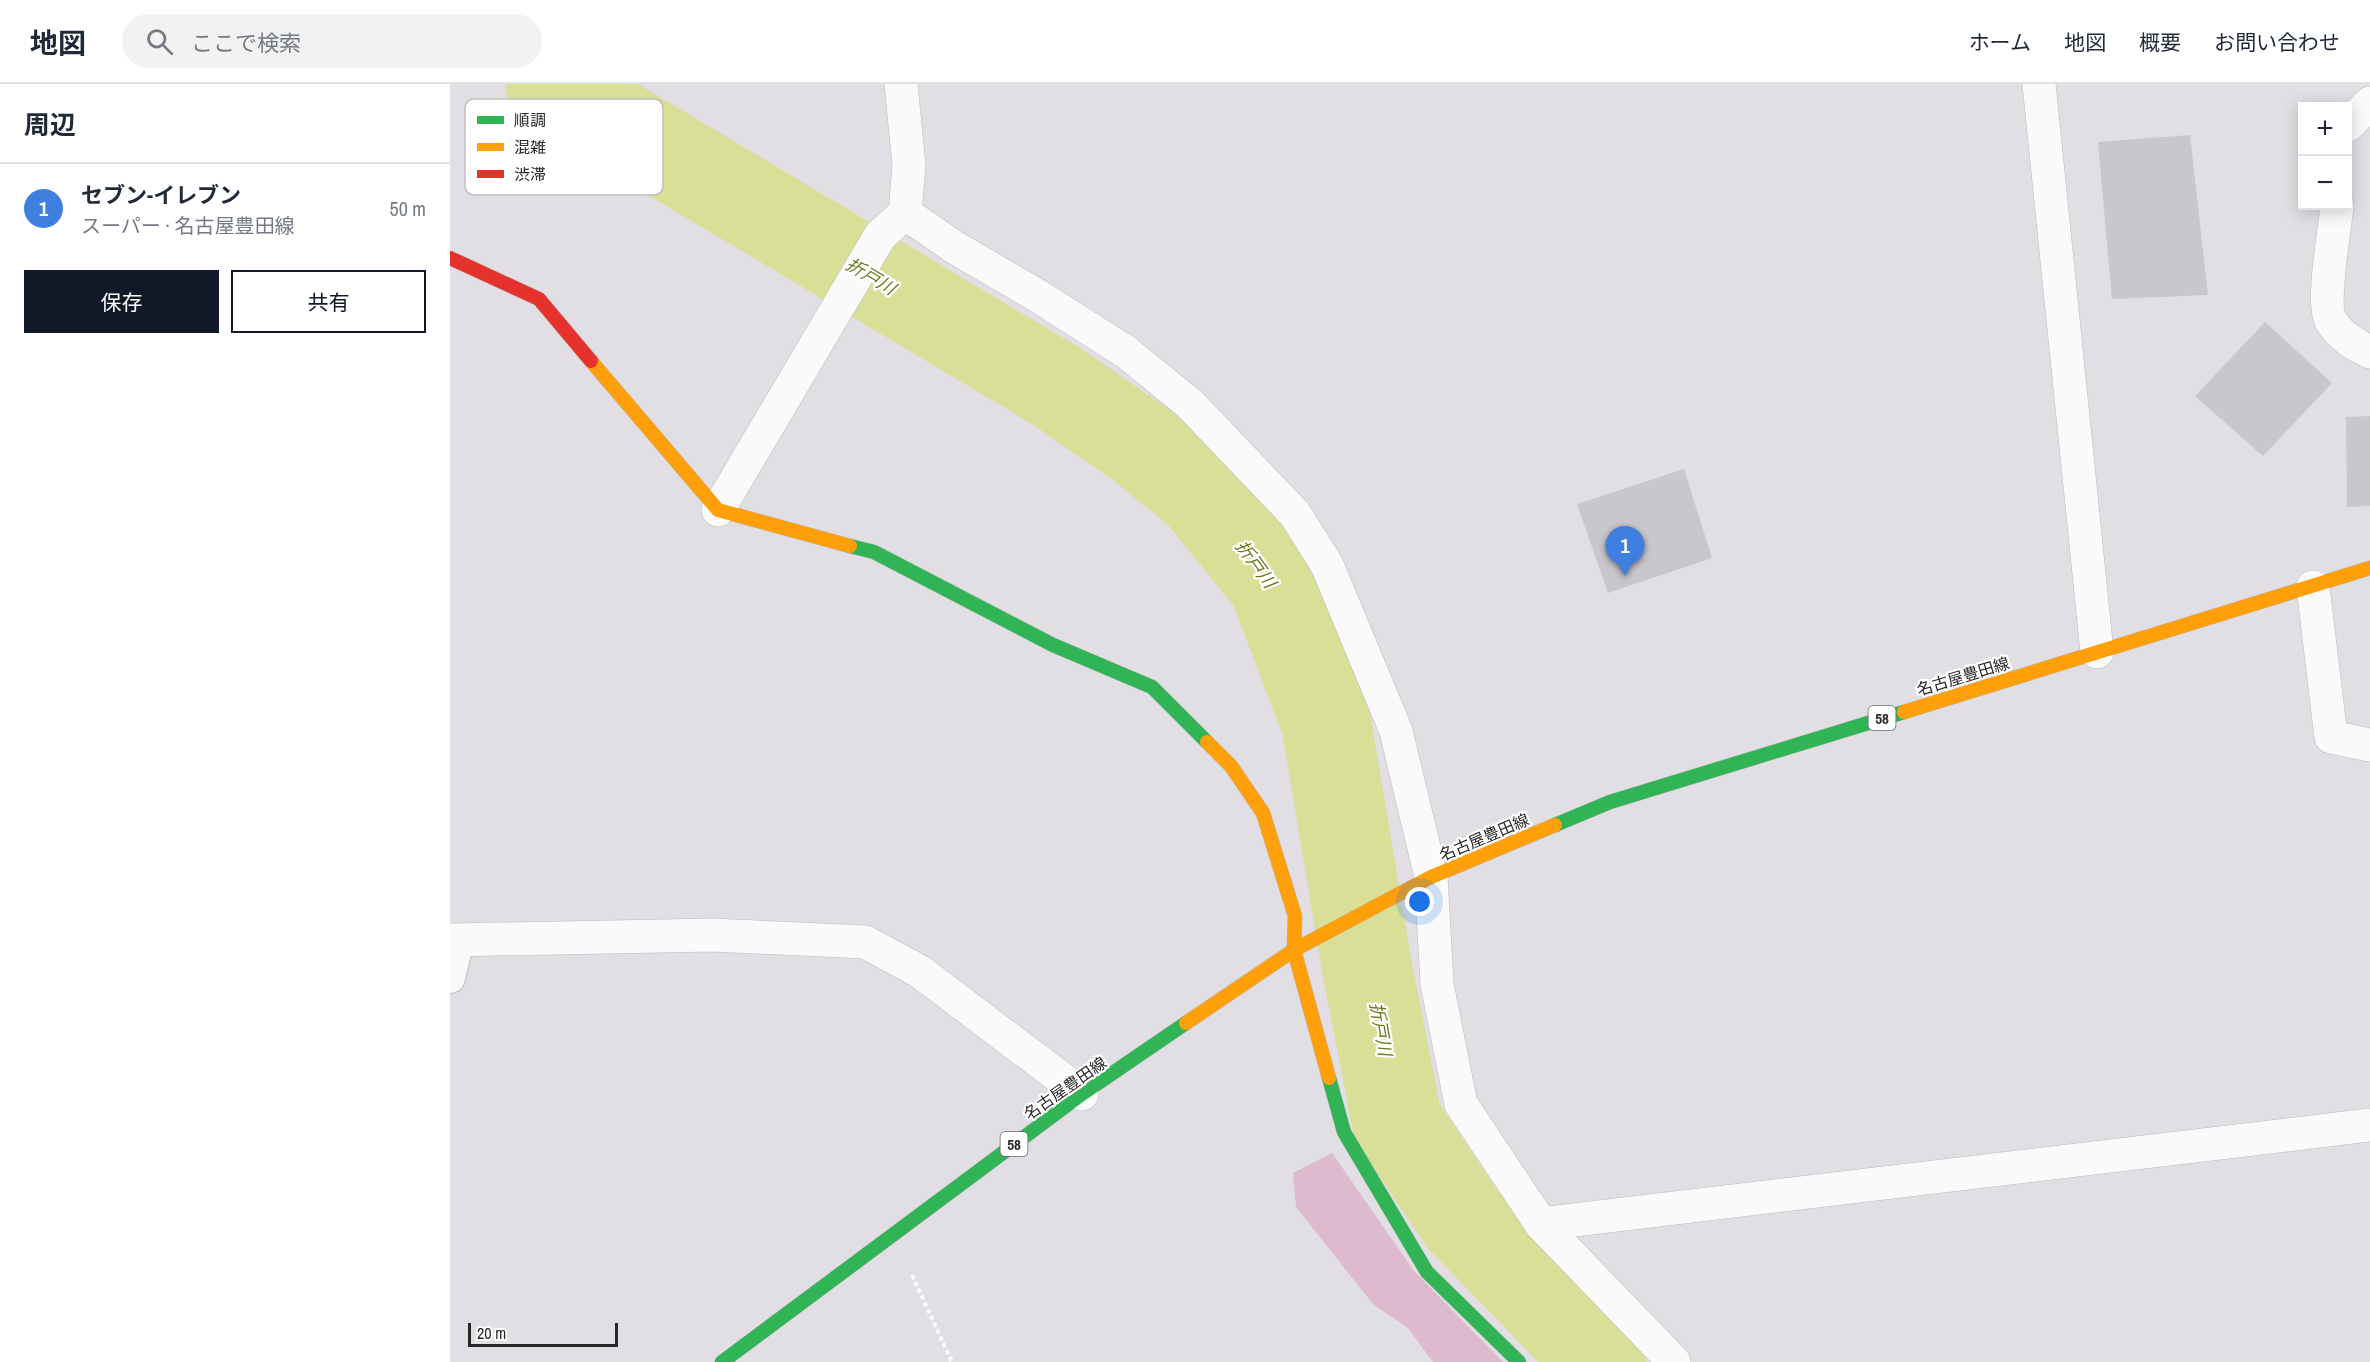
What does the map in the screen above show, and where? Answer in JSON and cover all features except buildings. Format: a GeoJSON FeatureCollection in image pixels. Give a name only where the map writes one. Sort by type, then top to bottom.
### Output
{"type":"FeatureCollection","features":[{"type":"Feature","properties":{"kind":"main road"},"geometry":{"type":"LineString","coordinates":[[450,258],[539,299],[718,510],[874,552],[1053,645],[1152,687],[1231,766],[1263,813],[1284,874],[1295,916],[1294,950],[1344,1132],[1427,1272],[1519,1362]]}},
{"type":"Feature","properties":{"kind":"main road","name":"名古屋豊田線"},"geometry":{"type":"LineString","coordinates":[[722,1362],[1082,1094],[1294,950],[1431,877],[1610,802],[2370,568]]}},
{"type":"Feature","properties":{"kind":"street"},"geometry":{"type":"LineString","coordinates":[[718,510],[880,236],[905,213],[909,165],[902,84]]}},
{"type":"Feature","properties":{"kind":"street"},"geometry":{"type":"LineString","coordinates":[[2039,84],[2097,652]]}},
{"type":"Feature","properties":{"kind":"street"},"geometry":{"type":"LineString","coordinates":[[2352,121],[2370,103]]}},
{"type":"Feature","properties":{"kind":"street"},"geometry":{"type":"LineString","coordinates":[[2337,210],[2327,299],[2330,319],[2347,340],[2370,352]]}},
{"type":"Feature","properties":{"kind":"street"},"geometry":{"type":"LineString","coordinates":[[905,213],[954,247],[1038,296],[1126,352],[1190,404],[1295,514],[1327,565],[1396,731],[1431,877],[1437,984],[1461,1104],[1541,1224],[1674,1362]]}},
{"type":"Feature","properties":{"kind":"street"},"geometry":{"type":"LineString","coordinates":[[2313,587],[2331,737],[2370,745]]}},
{"type":"Feature","properties":{"kind":"street"},"geometry":{"type":"LineString","coordinates":[[455,940],[712,935],[865,942],[919,971],[1082,1094]]}},
{"type":"Feature","properties":{"kind":"street"},"geometry":{"type":"LineString","coordinates":[[1541,1224],[2370,1125]]}},
{"type":"Feature","properties":{"kind":"lane"},"geometry":{"type":"LineString","coordinates":[[450,978],[455,940]]}},
{"type":"Feature","properties":{"kind":"path"},"geometry":{"type":"LineString","coordinates":[[893,1233],[952,1362]]}},
{"type":"Feature","properties":{"kind":"shaded area"},"geometry":{"type":"Polygon","coordinates":[[[1332,1153],[1414,1271],[1503,1362],[1433,1362],[1408,1328],[1373,1304],[1296,1207],[1293,1173],[1332,1153]]]}},
{"type":"Feature","properties":{"kind":"waterway","name":"折戸川"},"geometry":{"type":"LineString","coordinates":[[550,84],[575,99]]}},
{"type":"Feature","properties":{"kind":"waterway","name":"折戸川"},"geometry":{"type":"LineString","coordinates":[[663,151],[1056,386],[1140,444],[1200,493],[1273,583],[1326,722],[1368,973],[1397,1121],[1463,1220],[1601,1362]]}},
{"type":"Feature","properties":{"kind":"traffic: fast"},"geometry":{"type":"LineString","coordinates":[[850,546],[874,552],[1053,645],[1152,687],[1207,742]]}},
{"type":"Feature","properties":{"kind":"traffic: fast"},"geometry":{"type":"LineString","coordinates":[[1555,825],[1610,802],[1904,712]]}},
{"type":"Feature","properties":{"kind":"traffic: fast"},"geometry":{"type":"LineString","coordinates":[[722,1362],[1082,1094],[1186,1023]]}},
{"type":"Feature","properties":{"kind":"traffic: fast"},"geometry":{"type":"LineString","coordinates":[[1329,1078],[1344,1132],[1427,1272],[1519,1362]]}},
{"type":"Feature","properties":{"kind":"traffic: slow"},"geometry":{"type":"LineString","coordinates":[[591,361],[718,510],[850,546]]}},
{"type":"Feature","properties":{"kind":"traffic: slow"},"geometry":{"type":"LineString","coordinates":[[1904,712],[2370,568]]}},
{"type":"Feature","properties":{"kind":"traffic: slow"},"geometry":{"type":"LineString","coordinates":[[1207,742],[1231,766],[1263,813],[1295,916],[1294,950],[1329,1078]]}},
{"type":"Feature","properties":{"kind":"traffic: slow"},"geometry":{"type":"LineString","coordinates":[[1186,1023],[1294,950],[1431,877],[1555,825]]}},
{"type":"Feature","properties":{"kind":"traffic: jam"},"geometry":{"type":"LineString","coordinates":[[450,258],[539,299],[591,361]]}},
{"type":"Feature","properties":{"kind":"place","name":"セブン-イレブン"},"geometry":{"type":"Point","coordinates":[1625,576]}}]}
